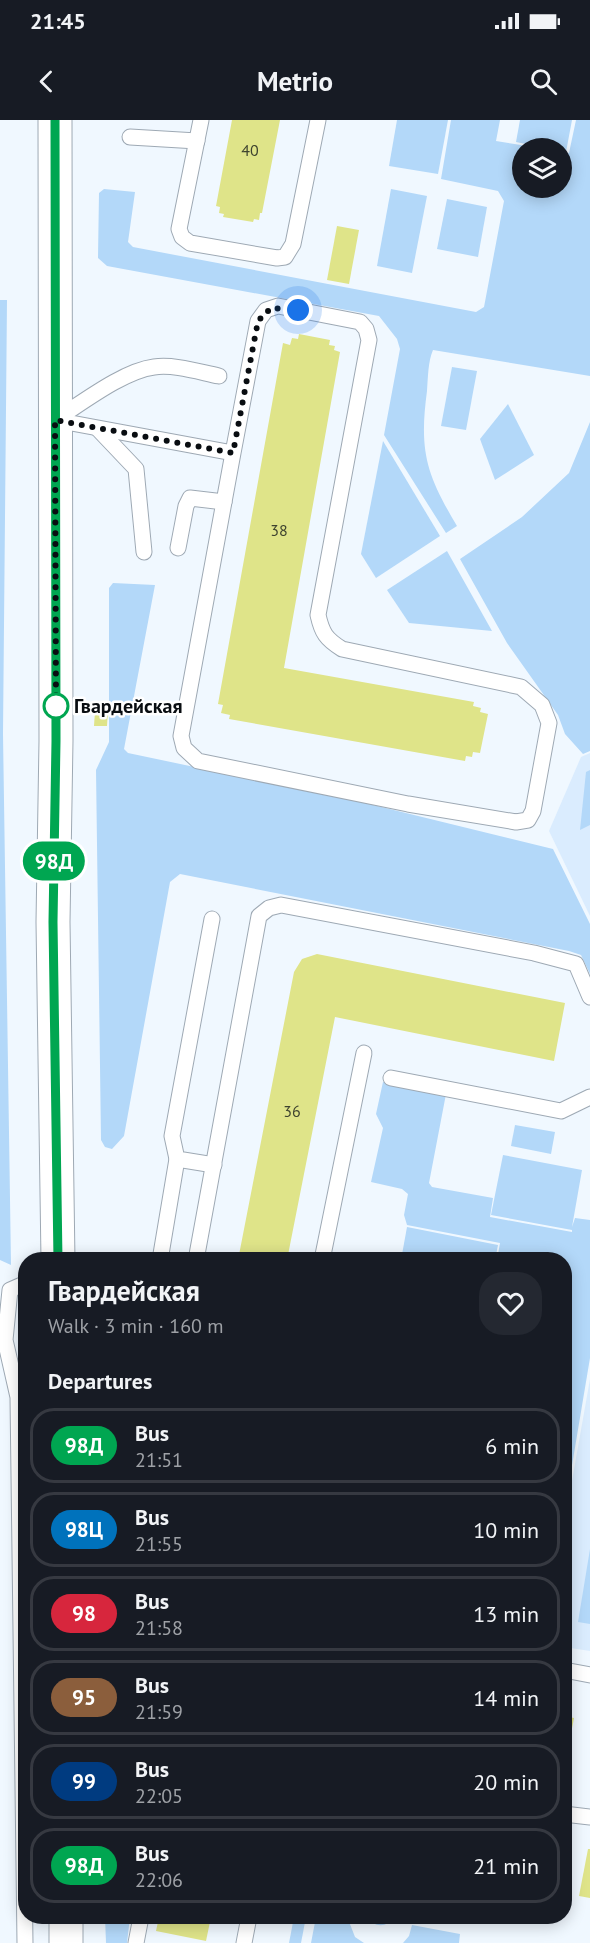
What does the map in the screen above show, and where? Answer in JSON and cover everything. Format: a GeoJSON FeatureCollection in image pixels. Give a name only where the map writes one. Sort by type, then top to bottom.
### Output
{"type":"FeatureCollection","features":[{"type":"Feature","properties":{"kind":"main road"},"geometry":{"type":"LineString","coordinates":[[55,120],[56,741],[53,922],[58,1252]]}},
{"type":"Feature","properties":{"kind":"main road"},"geometry":{"type":"LineString","coordinates":[[66,1924],[66,1943]]}},
{"type":"Feature","properties":{"kind":"lane"},"geometry":{"type":"LineString","coordinates":[[201,120],[179,229],[182,237],[190,243],[278,258],[285,257],[293,244],[318,120]]}},
{"type":"Feature","properties":{"kind":"lane"},"geometry":{"type":"LineString","coordinates":[[130,137],[197,141]]}},
{"type":"Feature","properties":{"kind":"lane"},"geometry":{"type":"LineString","coordinates":[[278,306],[360,322],[366,329],[369,340],[318,615],[321,627],[325,638],[342,649],[521,687],[542,705],[549,723],[533,811],[528,820],[516,822],[198,761],[184,748],[181,736],[233,453],[258,321],[266,310],[278,306]]}},
{"type":"Feature","properties":{"kind":"lane"},"geometry":{"type":"LineString","coordinates":[[55,420],[104,389],[144,369],[170,367],[219,376]]}},
{"type":"Feature","properties":{"kind":"lane"},"geometry":{"type":"LineString","coordinates":[[55,420],[233,453]]}},
{"type":"Feature","properties":{"kind":"lane"},"geometry":{"type":"LineString","coordinates":[[98,429],[136,469],[144,552]]}},
{"type":"Feature","properties":{"kind":"lane"},"geometry":{"type":"LineString","coordinates":[[178,548],[186,506],[190,498],[224,502]]}},
{"type":"Feature","properties":{"kind":"lane"},"geometry":{"type":"LineString","coordinates":[[198,1252],[259,916],[269,908],[281,905],[523,950],[566,961],[576,964],[590,997]]}},
{"type":"Feature","properties":{"kind":"lane"},"geometry":{"type":"LineString","coordinates":[[161,1252],[177,1159],[172,1123],[212,919]]}},
{"type":"Feature","properties":{"kind":"lane"},"geometry":{"type":"LineString","coordinates":[[324,1252],[364,1053]]}},
{"type":"Feature","properties":{"kind":"lane"},"geometry":{"type":"LineString","coordinates":[[391,1078],[561,1111],[590,1097]]}},
{"type":"Feature","properties":{"kind":"lane"},"geometry":{"type":"LineString","coordinates":[[177,1159],[214,1165]]}},
{"type":"Feature","properties":{"kind":"lane"},"geometry":{"type":"LineString","coordinates":[[18,1286],[10,1290],[5,1340],[18,1398]]}},
{"type":"Feature","properties":{"kind":"lane"},"geometry":{"type":"LineString","coordinates":[[572,1672],[590,1675]]}},
{"type":"Feature","properties":{"kind":"lane"},"geometry":{"type":"LineString","coordinates":[[572,1815],[590,1817]]}},
{"type":"Feature","properties":{"kind":"lane"},"geometry":{"type":"LineString","coordinates":[[25,1924],[25,1943]]}},
{"type":"Feature","properties":{"kind":"lane"},"geometry":{"type":"LineString","coordinates":[[136,1943],[140,1924]]}},
{"type":"Feature","properties":{"kind":"lane"},"geometry":{"type":"LineString","coordinates":[[244,1943],[248,1924]]}},
{"type":"Feature","properties":{"kind":"shaded area"},"geometry":{"type":"Polygon","coordinates":[[[397,120],[448,120],[438,174],[389,166],[397,120]]]}},
{"type":"Feature","properties":{"kind":"shaded area"},"geometry":{"type":"Polygon","coordinates":[[[451,120],[500,120],[496,141],[512,144],[512,198],[572,198],[572,139],[576,120],[590,120],[590,376],[433,350],[429,364],[425,412],[425,446],[427,462],[438,491],[457,526],[446,533],[384,435],[400,349],[397,339],[379,316],[107,266],[98,258],[99,193],[104,189],[135,192],[128,242],[133,247],[476,312],[484,307],[504,201],[498,191],[441,179],[451,120]]]}},
{"type":"Feature","properties":{"kind":"shaded area"},"geometry":{"type":"Polygon","coordinates":[[[520,120],[572,120],[569,138],[517,138],[520,120]]]}},
{"type":"Feature","properties":{"kind":"shaded area"},"geometry":{"type":"Polygon","coordinates":[[[391,189],[427,196],[412,273],[377,266],[391,189]]]}},
{"type":"Feature","properties":{"kind":"shaded area"},"geometry":{"type":"Polygon","coordinates":[[[447,199],[487,207],[478,257],[437,249],[447,199]]]}},
{"type":"Feature","properties":{"kind":"shaded area"},"geometry":{"type":"Polygon","coordinates":[[[0,300],[7,300],[3,734],[11,1265],[0,1260],[0,300]]]}},
{"type":"Feature","properties":{"kind":"shaded area"},"geometry":{"type":"Polygon","coordinates":[[[452,367],[477,371],[466,430],[441,426],[452,367]]]}},
{"type":"Feature","properties":{"kind":"shaded area"},"geometry":{"type":"Polygon","coordinates":[[[508,404],[534,455],[495,480],[480,439],[508,404]]]}},
{"type":"Feature","properties":{"kind":"shaded area"},"geometry":{"type":"Polygon","coordinates":[[[590,422],[590,751],[583,754],[565,734],[558,715],[507,643],[460,559],[522,517],[569,473],[590,422]]]}},
{"type":"Feature","properties":{"kind":"shaded area"},"geometry":{"type":"Polygon","coordinates":[[[383,441],[440,536],[376,578],[361,554],[383,441]]]}},
{"type":"Feature","properties":{"kind":"shaded area"},"geometry":{"type":"Polygon","coordinates":[[[447,551],[492,631],[409,623],[387,590],[447,551]]]}},
{"type":"Feature","properties":{"kind":"shaded area"},"geometry":{"type":"Polygon","coordinates":[[[113,583],[155,585],[124,749],[128,753],[361,802],[553,849],[590,924],[590,974],[581,955],[569,951],[180,874],[170,882],[124,1136],[112,1149],[105,1147],[101,1140],[96,770],[109,742],[109,588],[113,583]]]}},
{"type":"Feature","properties":{"kind":"shaded area"},"geometry":{"type":"Polygon","coordinates":[[[590,753],[590,916],[549,831],[581,757],[590,753]]]}},
{"type":"Feature","properties":{"kind":"shaded area"},"geometry":{"type":"Polygon","coordinates":[[[590,770],[590,825],[580,830],[586,772],[590,770]]]}},
{"type":"Feature","properties":{"kind":"shaded area"},"geometry":{"type":"Polygon","coordinates":[[[383,1082],[446,1094],[429,1183],[432,1187],[493,1198],[490,1217],[572,1232],[572,1230],[491,1215],[503,1155],[582,1170],[572,1227],[575,1218],[590,1220],[590,1358],[572,1465],[572,1252],[498,1252],[500,1243],[407,1225],[404,1215],[408,1194],[402,1189],[371,1182],[383,1128],[376,1114],[383,1082]]]}},
{"type":"Feature","properties":{"kind":"shaded area"},"geometry":{"type":"Polygon","coordinates":[[[515,1125],[555,1132],[551,1154],[511,1146],[515,1125]]]}},
{"type":"Feature","properties":{"kind":"shaded area"},"geometry":{"type":"Polygon","coordinates":[[[407,1227],[498,1245],[497,1252],[402,1252],[407,1227]]]}},
{"type":"Feature","properties":{"kind":"shaded area"},"geometry":{"type":"Polygon","coordinates":[[[590,1379],[590,1651],[572,1648],[572,1481],[590,1379]]]}},
{"type":"Feature","properties":{"kind":"shaded area"},"geometry":{"type":"Polygon","coordinates":[[[590,1549],[590,1624],[578,1622],[590,1549]]]}},
{"type":"Feature","properties":{"kind":"shaded area"},"geometry":{"type":"Polygon","coordinates":[[[105,1924],[129,1924],[127,1943],[106,1943],[105,1924]]]}},
{"type":"Feature","properties":{"kind":"shaded area"},"geometry":{"type":"Polygon","coordinates":[[[293,1924],[305,1924],[301,1943],[289,1943],[293,1924]]]}},
{"type":"Feature","properties":{"kind":"shaded area"},"geometry":{"type":"Polygon","coordinates":[[[315,1924],[350,1924],[355,1937],[364,1943],[311,1943],[315,1924]]]}},
{"type":"Feature","properties":{"kind":"shaded area"},"geometry":{"type":"Polygon","coordinates":[[[412,1925],[460,1934],[459,1943],[403,1943],[409,1936],[412,1925]]]}},
{"type":"Feature","properties":{"kind":"building"},"geometry":{"type":"Polygon","coordinates":[[[232,120],[280,120],[262,213],[260,213],[259,220],[254,219],[253,222],[223,217],[224,214],[219,213],[220,207],[216,206],[232,120]]]}},
{"type":"Feature","properties":{"kind":"building"},"geometry":{"type":"Polygon","coordinates":[[[337,226],[359,230],[349,284],[327,280],[337,226]]]}},
{"type":"Feature","properties":{"kind":"building"},"geometry":{"type":"Polygon","coordinates":[[[299,334],[330,340],[329,345],[335,346],[334,350],[340,352],[284,668],[474,702],[473,706],[481,708],[480,712],[488,714],[480,753],[473,752],[472,757],[466,756],[465,761],[229,719],[230,715],[221,713],[223,705],[218,704],[283,343],[290,345],[292,338],[298,339],[299,334]]]}},
{"type":"Feature","properties":{"kind":"building"},"geometry":{"type":"Polygon","coordinates":[[[95,711],[108,711],[107,726],[94,726],[95,711]]]}},
{"type":"Feature","properties":{"kind":"building"},"geometry":{"type":"Polygon","coordinates":[[[317,954],[565,1003],[554,1061],[335,1017],[289,1252],[240,1252],[294,972],[302,959],[317,954]]]}},
{"type":"Feature","properties":{"kind":"building"},"geometry":{"type":"Polygon","coordinates":[[[588,1849],[590,1849],[590,1898],[579,1896],[588,1849]]]}},
{"type":"Feature","properties":{"kind":"building"},"geometry":{"type":"Polygon","coordinates":[[[158,1924],[210,1924],[206,1941],[156,1931],[158,1924]]]}},
{"type":"Feature","properties":{"kind":"bus line","name":"98Д"},"geometry":{"type":"LineString","coordinates":[[55,120],[56,741],[53,922],[58,1252]]}},
{"type":"Feature","properties":{"kind":"place","name":"Гвардейская"},"geometry":{"type":"Point","coordinates":[56,706]}},
{"type":"Feature","properties":{"kind":"route"},"geometry":{"type":"LineString","coordinates":[[56,706],[55,420],[233,453],[258,321],[266,310],[278,306],[298,310]]}}]}
